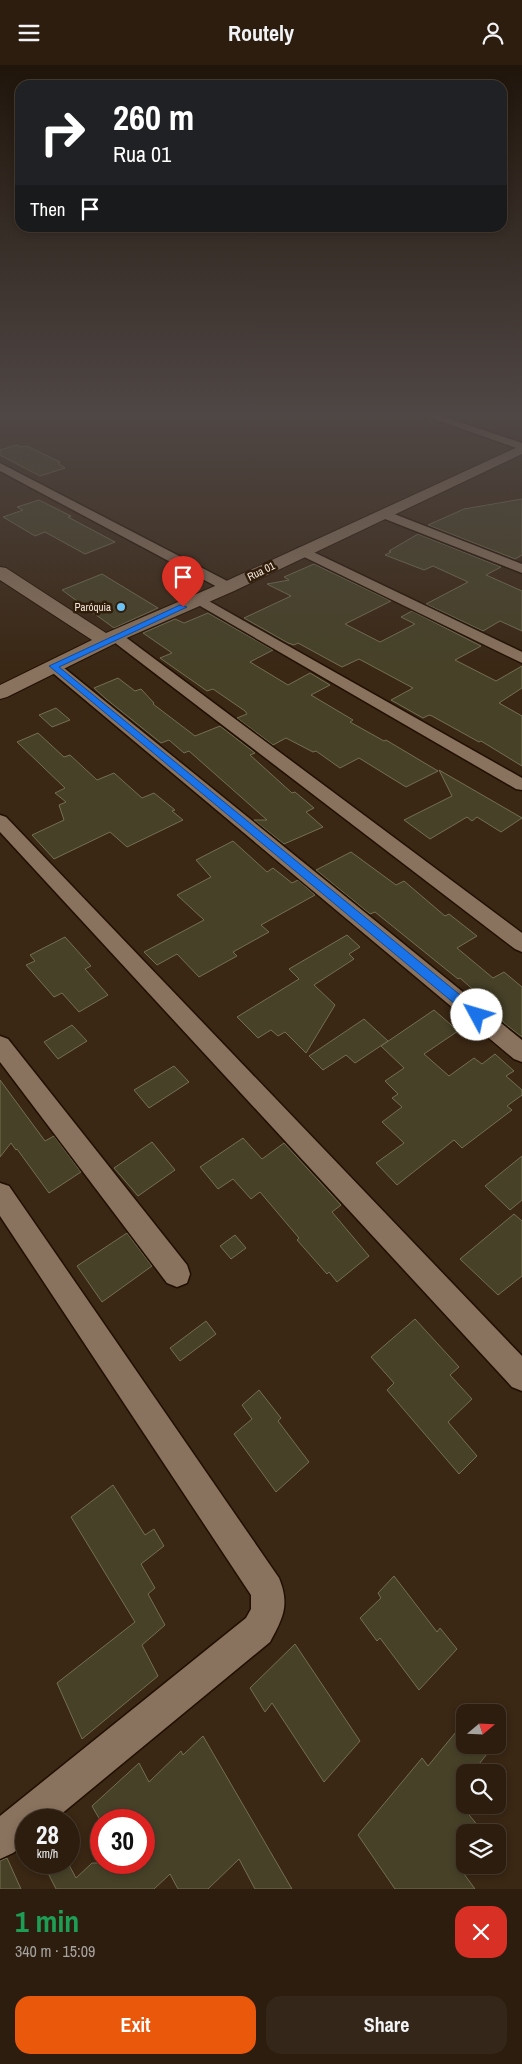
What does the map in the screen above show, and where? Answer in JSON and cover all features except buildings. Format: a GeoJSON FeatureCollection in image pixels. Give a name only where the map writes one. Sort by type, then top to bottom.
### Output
{"type":"FeatureCollection","features":[{"type":"Feature","properties":{"kind":"street"},"geometry":{"type":"LineString","coordinates":[[61,498],[228,587]]}},
{"type":"Feature","properties":{"kind":"street","name":"Rua 01"},"geometry":{"type":"LineString","coordinates":[[0,693],[53,666],[228,587],[417,498]]}},
{"type":"Feature","properties":{"kind":"street"},"geometry":{"type":"LineString","coordinates":[[384,514],[522,569]]}},
{"type":"Feature","properties":{"kind":"street"},"geometry":{"type":"LineString","coordinates":[[303,551],[522,658]]}},
{"type":"Feature","properties":{"kind":"street"},"geometry":{"type":"LineString","coordinates":[[0,573],[111,639],[522,944]]}},
{"type":"Feature","properties":{"kind":"street"},"geometry":{"type":"LineString","coordinates":[[200,599],[522,785]]}},
{"type":"Feature","properties":{"kind":"street"},"geometry":{"type":"LineString","coordinates":[[53,666],[522,1053]]}},
{"type":"Feature","properties":{"kind":"street"},"geometry":{"type":"LineString","coordinates":[[0,821],[522,1377]]}},
{"type":"Feature","properties":{"kind":"street"},"geometry":{"type":"LineString","coordinates":[[0,1045],[177,1274]]}},
{"type":"Feature","properties":{"kind":"street"},"geometry":{"type":"LineString","coordinates":[[0,1194],[268,1590],[268,1612],[258,1630],[0,1841]]}},
{"type":"Feature","properties":{"kind":"place","name":"Paróquia"},"geometry":{"type":"Point","coordinates":[121,607]}},
{"type":"Feature","properties":{"kind":"route"},"geometry":{"type":"LineString","coordinates":[[183,607],[53,666],[477,1015]]}}]}
